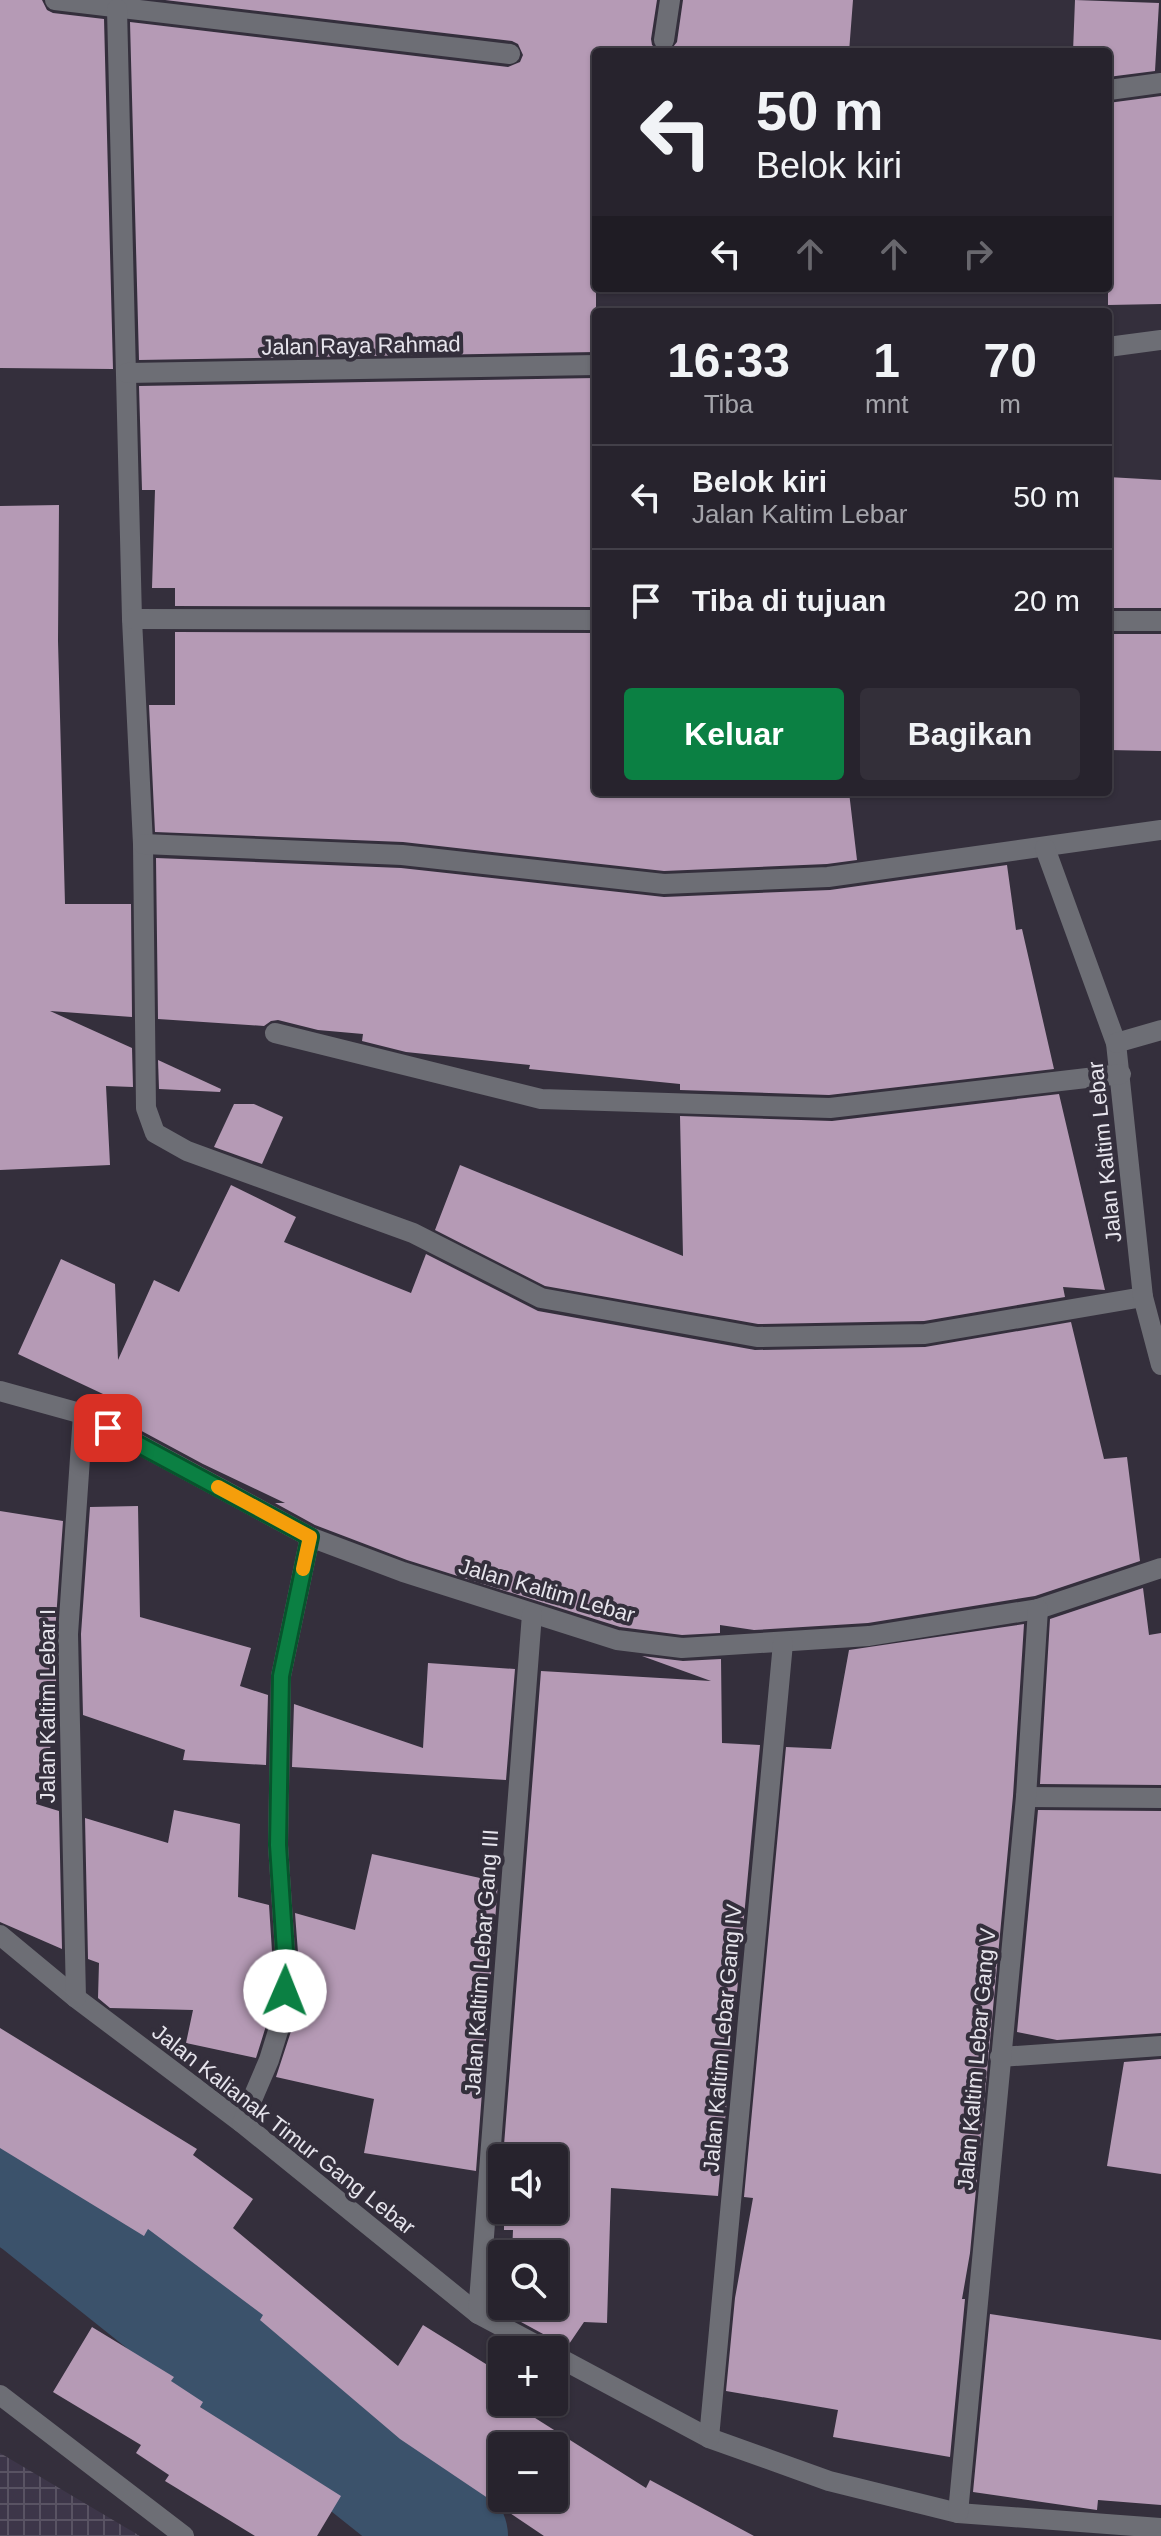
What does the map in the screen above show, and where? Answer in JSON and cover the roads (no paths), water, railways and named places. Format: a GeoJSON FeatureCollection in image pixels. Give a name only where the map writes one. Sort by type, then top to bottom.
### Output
{"type":"FeatureCollection","features":[{"type":"Feature","properties":{"kind":"street"},"geometry":{"type":"LineString","coordinates":[[55,0],[510,54]]}},
{"type":"Feature","properties":{"kind":"street"},"geometry":{"type":"LineString","coordinates":[[664,40],[670,0]]}},
{"type":"Feature","properties":{"kind":"street"},"geometry":{"type":"LineString","coordinates":[[117,9],[132,619],[143,844],[146,1108],[155,1133],[187,1151],[413,1233],[541,1298],[757,1337],[925,1334],[1143,1297]]}},
{"type":"Feature","properties":{"kind":"street"},"geometry":{"type":"LineString","coordinates":[[1112,90],[1161,83]]}},
{"type":"Feature","properties":{"kind":"street"},"geometry":{"type":"LineString","coordinates":[[1112,346],[1161,340]]}},
{"type":"Feature","properties":{"kind":"street","name":"Jalan Raya Rahmad"},"geometry":{"type":"LineString","coordinates":[[127,373],[592,365]]}},
{"type":"Feature","properties":{"kind":"street"},"geometry":{"type":"LineString","coordinates":[[132,619],[592,620]]}},
{"type":"Feature","properties":{"kind":"street"},"geometry":{"type":"LineString","coordinates":[[1112,621],[1161,621]]}},
{"type":"Feature","properties":{"kind":"street"},"geometry":{"type":"LineString","coordinates":[[143,844],[402,855],[664,884],[828,877],[1161,830]]}},
{"type":"Feature","properties":{"kind":"street","name":"Jalan Kaltim Lebar"},"geometry":{"type":"LineString","coordinates":[[1045,848],[1116,1043],[1143,1297],[1156,1332],[1161,1365]]}},
{"type":"Feature","properties":{"kind":"street"},"geometry":{"type":"LineString","coordinates":[[1116,1043],[1161,1030]]}},
{"type":"Feature","properties":{"kind":"street"},"geometry":{"type":"LineString","coordinates":[[275,1033],[541,1099],[830,1108],[1121,1074]]}},
{"type":"Feature","properties":{"kind":"street","name":"Jalan Kaltim Lebar"},"geometry":{"type":"LineString","coordinates":[[0,1391],[83,1414],[310,1537],[403,1572],[617,1640],[682,1648],[869,1636],[1038,1609],[1161,1568]]}},
{"type":"Feature","properties":{"kind":"street","name":"Jalan Kaltim Lebar I"},"geometry":{"type":"LineString","coordinates":[[76,1998],[68,1634],[83,1414]]}},
{"type":"Feature","properties":{"kind":"street"},"geometry":{"type":"LineString","coordinates":[[242,2123],[269,2060],[283,2015],[286,1967],[278,1845],[281,1676],[310,1537]]}},
{"type":"Feature","properties":{"kind":"street","name":"Jalan Kaltim Lebar Gang V"},"geometry":{"type":"LineString","coordinates":[[958,2513],[1026,1797],[1038,1609]]}},
{"type":"Feature","properties":{"kind":"street","name":"Jalan Kaltim Lebar Gang III"},"geometry":{"type":"LineString","coordinates":[[478,2314],[532,1614]]}},
{"type":"Feature","properties":{"kind":"street","name":"Jalan Kaltim Lebar Gang IV"},"geometry":{"type":"LineString","coordinates":[[709,2438],[783,1643]]}},
{"type":"Feature","properties":{"kind":"street"},"geometry":{"type":"LineString","coordinates":[[1026,1797],[1161,1798]]}},
{"type":"Feature","properties":{"kind":"street","name":"Jalan Kalianak Timur Gang Lebar"},"geometry":{"type":"LineString","coordinates":[[0,1935],[76,1998],[242,2123],[478,2314],[520,2336]]}},
{"type":"Feature","properties":{"kind":"street"},"geometry":{"type":"LineString","coordinates":[[1000,2057],[1161,2046]]}},
{"type":"Feature","properties":{"kind":"street"},"geometry":{"type":"LineString","coordinates":[[568,2362],[709,2438],[829,2481],[958,2513],[1161,2528]]}},
{"type":"Feature","properties":{"kind":"street"},"geometry":{"type":"LineString","coordinates":[[0,2395],[184,2536]]}},
{"type":"Feature","properties":{"kind":"waterway"},"geometry":{"type":"LineString","coordinates":[[0,2179],[36,2204],[452,2536]]}}]}
